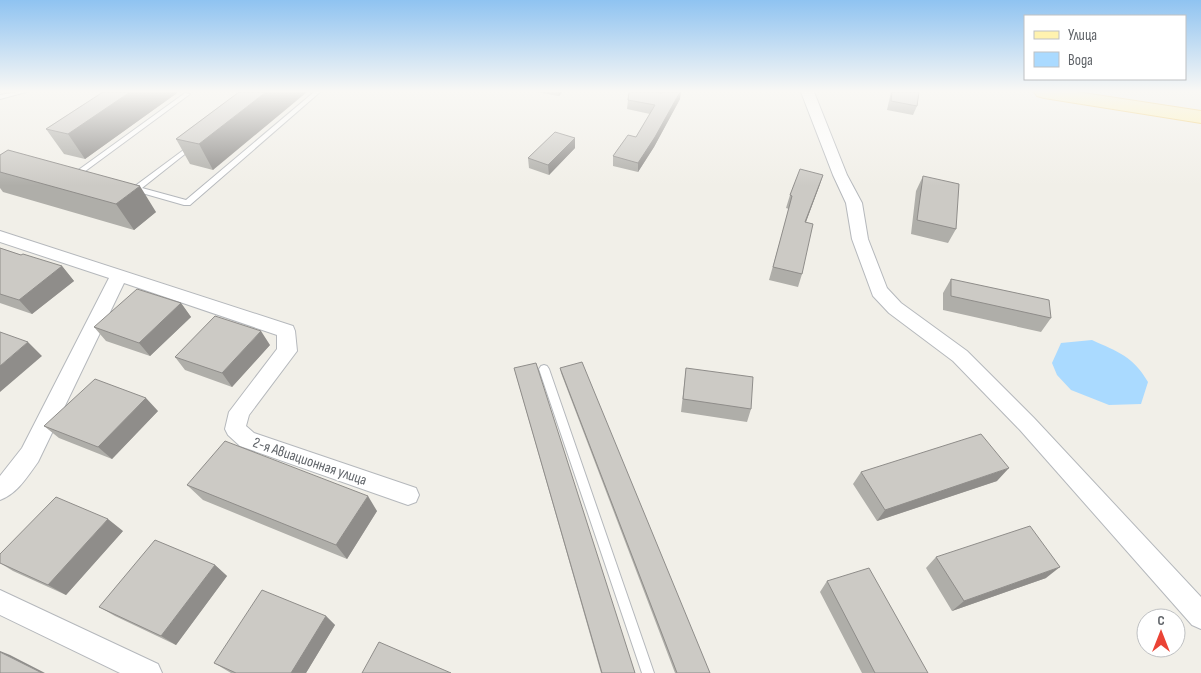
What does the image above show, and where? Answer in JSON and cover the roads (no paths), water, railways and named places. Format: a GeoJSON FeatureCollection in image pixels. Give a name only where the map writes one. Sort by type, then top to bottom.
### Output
{"type":"FeatureCollection","features":[{"type":"Feature","properties":{"kind":"street"},"geometry":{"type":"LineString","coordinates":[[819,123],[854,204],[860,239],[879,291],[895,308],[967,363],[1027,424],[1201,616]]}},
{"type":"Feature","properties":{"kind":"street","name":"2-я Авиационная улица"},"geometry":{"type":"LineString","coordinates":[[0,236],[286,331],[287,351],[240,412],[235,429],[247,440],[408,495]]}},
{"type":"Feature","properties":{"kind":"street"},"geometry":{"type":"LineString","coordinates":[[0,490],[13,479],[30,454],[119,275]]}},
{"type":"Feature","properties":{"kind":"street"},"geometry":{"type":"LineString","coordinates":[[0,602],[149,673]]}},
{"type":"Feature","properties":{"kind":"lane"},"geometry":{"type":"LineString","coordinates":[[95,177],[79,172],[146,123]]}},
{"type":"Feature","properties":{"kind":"lane"},"geometry":{"type":"LineString","coordinates":[[120,184],[187,203],[280,123]]}},
{"type":"Feature","properties":{"kind":"lane"},"geometry":{"type":"LineString","coordinates":[[137,188],[200,140]]}},
{"type":"Feature","properties":{"kind":"lane"},"geometry":{"type":"LineString","coordinates":[[544,369],[648,673]]}},
{"type":"Feature","properties":{"kind":"water"},"geometry":{"type":"Polygon","coordinates":[[[1092,340],[1131,360],[1137,366],[1148,382],[1141,404],[1109,405],[1071,390],[1057,375],[1052,363],[1061,343],[1092,340]]]}}]}
